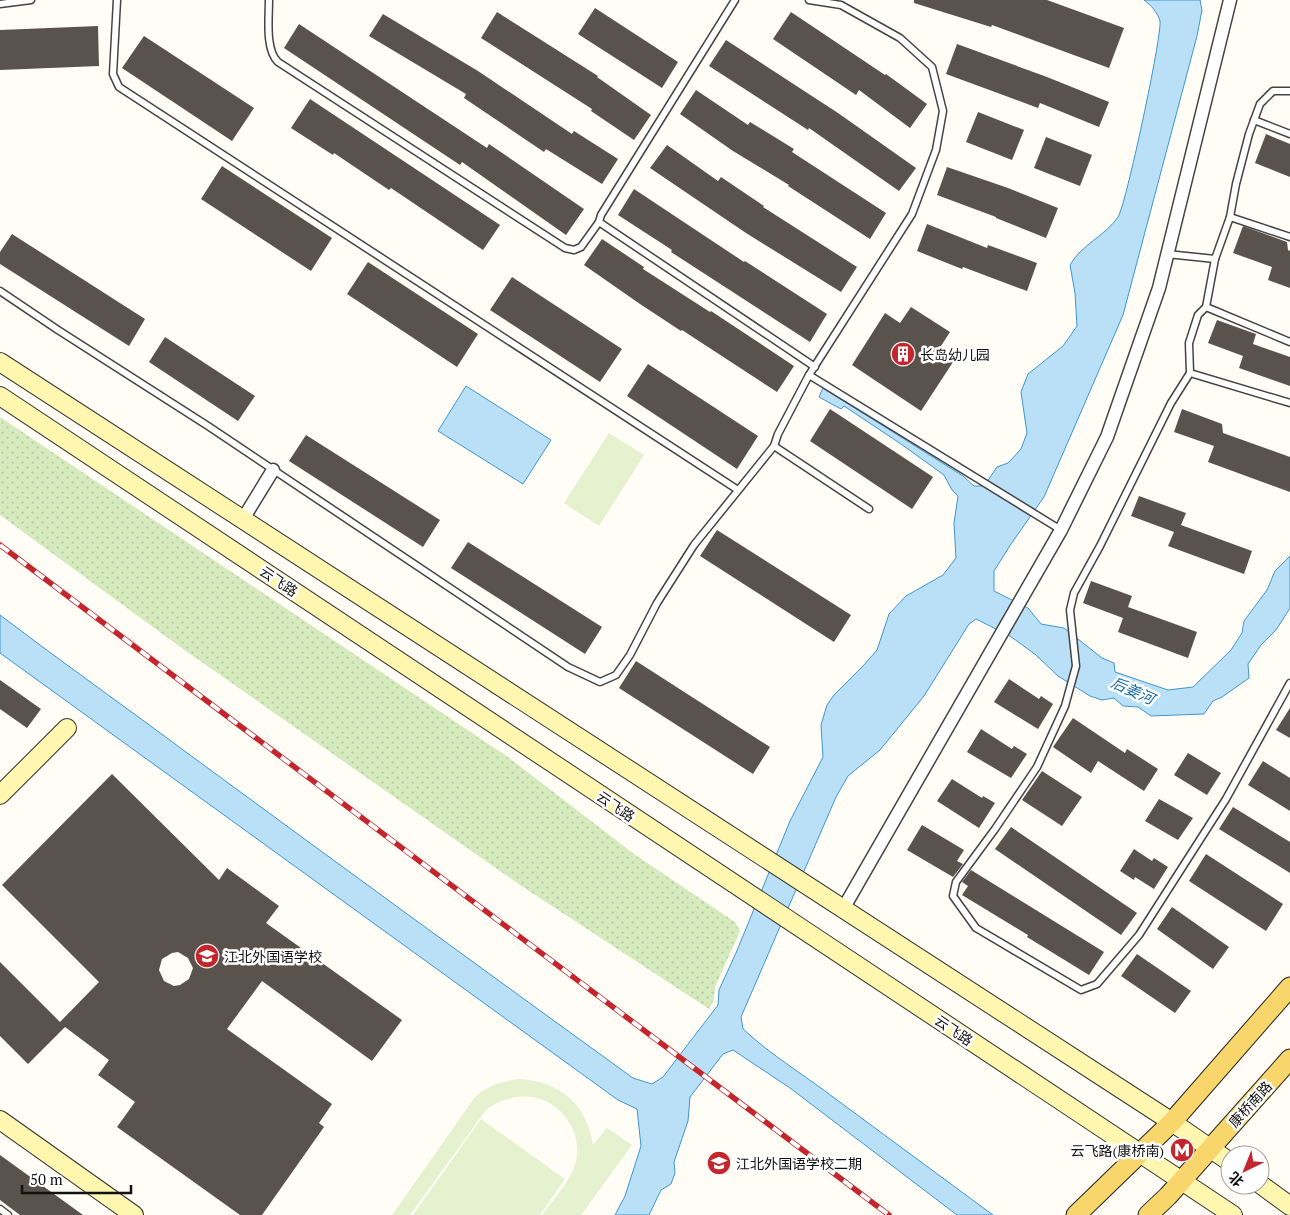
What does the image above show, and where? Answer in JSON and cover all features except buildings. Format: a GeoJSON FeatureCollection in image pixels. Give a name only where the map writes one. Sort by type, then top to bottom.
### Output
{"type":"FeatureCollection","features":[{"type":"Feature","properties":{"kind":"main road"},"geometry":{"type":"LineString","coordinates":[[0,362],[1172,1122],[1220,1155]]}},
{"type":"Feature","properties":{"kind":"main road","name":"云飞路"},"geometry":{"type":"LineString","coordinates":[[0,396],[1233,1215]]}},
{"type":"Feature","properties":{"kind":"main road"},"geometry":{"type":"LineString","coordinates":[[0,795],[67,728]]}},
{"type":"Feature","properties":{"kind":"main road"},"geometry":{"type":"LineString","coordinates":[[1076,1215],[1172,1122],[1290,988]]}},
{"type":"Feature","properties":{"kind":"main road","name":"康桥南路"},"geometry":{"type":"LineString","coordinates":[[1148,1215],[1181,1181],[1290,1059]]}},
{"type":"Feature","properties":{"kind":"main road"},"geometry":{"type":"LineString","coordinates":[[0,1120],[134,1215]]}},
{"type":"Feature","properties":{"kind":"main road"},"geometry":{"type":"LineString","coordinates":[[1270,1191],[1290,1206]]}},
{"type":"Feature","properties":{"kind":"street"},"geometry":{"type":"LineString","coordinates":[[843,909],[1038,570],[1107,437],[1159,288],[1230,0]]}},
{"type":"Feature","properties":{"kind":"street"},"geometry":{"type":"LineString","coordinates":[[243,520],[273,470]]}},
{"type":"Feature","properties":{"kind":"lane"},"geometry":{"type":"LineString","coordinates":[[0,4],[31,0]]}},
{"type":"Feature","properties":{"kind":"lane"},"geometry":{"type":"LineString","coordinates":[[117,0],[113,74],[119,87],[738,490]]}},
{"type":"Feature","properties":{"kind":"lane"},"geometry":{"type":"LineString","coordinates":[[269,0],[270,49],[273,57],[278,62],[565,248],[574,250],[580,247],[599,222],[601,215],[735,0]]}},
{"type":"Feature","properties":{"kind":"lane"},"geometry":{"type":"LineString","coordinates":[[0,291],[208,426],[568,667],[600,682],[616,675],[630,655],[657,603],[694,545],[774,446],[778,434],[814,366],[912,214],[936,150],[943,111],[932,66],[900,38],[841,5],[809,0]]}},
{"type":"Feature","properties":{"kind":"lane"},"geometry":{"type":"LineString","coordinates":[[1290,91],[1272,90],[1260,104],[1236,184],[1230,217],[1215,259],[1206,307],[1198,315],[1189,343],[1190,373],[1171,403],[1100,546],[1074,593],[1070,610],[1076,666],[1065,706],[1037,767],[956,882],[953,896],[976,928],[1081,990],[1098,984],[1139,935],[1226,799],[1290,683]]}},
{"type":"Feature","properties":{"kind":"lane"},"geometry":{"type":"LineString","coordinates":[[1254,120],[1290,134]]}},
{"type":"Feature","properties":{"kind":"lane"},"geometry":{"type":"LineString","coordinates":[[1230,217],[1290,236]]}},
{"type":"Feature","properties":{"kind":"lane"},"geometry":{"type":"LineString","coordinates":[[599,222],[814,366]]}},
{"type":"Feature","properties":{"kind":"lane"},"geometry":{"type":"LineString","coordinates":[[1167,254],[1215,259]]}},
{"type":"Feature","properties":{"kind":"lane"},"geometry":{"type":"LineString","coordinates":[[1206,307],[1290,342]]}},
{"type":"Feature","properties":{"kind":"lane"},"geometry":{"type":"LineString","coordinates":[[1190,373],[1290,403]]}},
{"type":"Feature","properties":{"kind":"lane"},"geometry":{"type":"LineString","coordinates":[[809,375],[1060,530]]}},
{"type":"Feature","properties":{"kind":"lane"},"geometry":{"type":"LineString","coordinates":[[774,446],[869,509]]}},
{"type":"Feature","properties":{"kind":"lane"},"geometry":{"type":"LineString","coordinates":[[0,1209],[8,1215]]}},
{"type":"Feature","properties":{"kind":"green space"},"geometry":{"type":"Polygon","coordinates":[[[0,417],[508,757],[634,854],[735,922],[740,931],[715,987],[714,1000],[709,1009],[520,885],[183,649],[0,515],[0,417]]]}},
{"type":"Feature","properties":{"kind":"green space"},"geometry":{"type":"Polygon","coordinates":[[[609,433],[644,455],[599,526],[564,503],[609,433]]]}},
{"type":"Feature","properties":{"kind":"green space"},"geometry":{"type":"Polygon","coordinates":[[[518,1079],[547,1084],[569,1097],[585,1118],[593,1145],[607,1128],[632,1145],[581,1215],[542,1215],[572,1172],[577,1156],[576,1141],[571,1126],[555,1106],[533,1097],[521,1097],[497,1103],[486,1110],[410,1215],[392,1215],[475,1097],[490,1087],[518,1079]]]}},
{"type":"Feature","properties":{"kind":"green space"},"geometry":{"type":"Polygon","coordinates":[[[481,1119],[565,1179],[540,1215],[413,1215],[481,1119]]]}},
{"type":"Feature","properties":{"kind":"water","name":"后姜河"},"geometry":{"type":"Polygon","coordinates":[[[1144,0],[1200,0],[1202,10],[1197,36],[1123,315],[1044,497],[994,571],[994,591],[1028,608],[1041,624],[1064,628],[1102,658],[1114,663],[1115,672],[1168,690],[1193,687],[1231,650],[1242,633],[1244,621],[1267,590],[1275,571],[1290,556],[1290,608],[1276,630],[1261,645],[1248,664],[1249,678],[1213,701],[1204,714],[1151,716],[1138,707],[1123,706],[1114,698],[1102,700],[1090,696],[1058,676],[1036,655],[1010,636],[976,619],[969,624],[924,696],[880,750],[848,776],[836,797],[741,1017],[743,1029],[777,1057],[993,1215],[957,1215],[790,1088],[733,1050],[723,1054],[690,1097],[688,1121],[674,1162],[675,1173],[671,1184],[661,1190],[649,1215],[615,1215],[625,1196],[641,1146],[637,1109],[618,1100],[0,653],[0,615],[633,1078],[652,1084],[663,1077],[718,1005],[719,990],[790,821],[823,757],[821,725],[827,705],[834,695],[877,650],[889,614],[906,596],[943,575],[956,558],[954,523],[958,496],[952,490],[944,475],[844,406],[841,409],[819,397],[823,388],[963,476],[974,486],[984,486],[997,467],[1008,463],[1021,449],[1027,433],[1021,392],[1028,374],[1063,346],[1077,326],[1075,293],[1070,265],[1080,252],[1113,224],[1122,206],[1143,120],[1159,33],[1159,18],[1154,9],[1144,0]]]}},
{"type":"Feature","properties":{"kind":"water"},"geometry":{"type":"Polygon","coordinates":[[[466,386],[551,440],[523,484],[438,431],[466,386]]]}},
{"type":"Feature","properties":{"kind":"railway"},"geometry":{"type":"LineString","coordinates":[[0,545],[889,1215]]}},
{"type":"Feature","properties":{"kind":"place","name":"长岛幼儿园"},"geometry":{"type":"Point","coordinates":[903,354]}},
{"type":"Feature","properties":{"kind":"place","name":"江北外国语学校"},"geometry":{"type":"Point","coordinates":[207,956]}},
{"type":"Feature","properties":{"kind":"place","name":"云飞路(康桥南)"},"geometry":{"type":"Point","coordinates":[1182,1150]}},
{"type":"Feature","properties":{"kind":"place","name":"江北外国语学校二期"},"geometry":{"type":"Point","coordinates":[719,1163]}}]}
